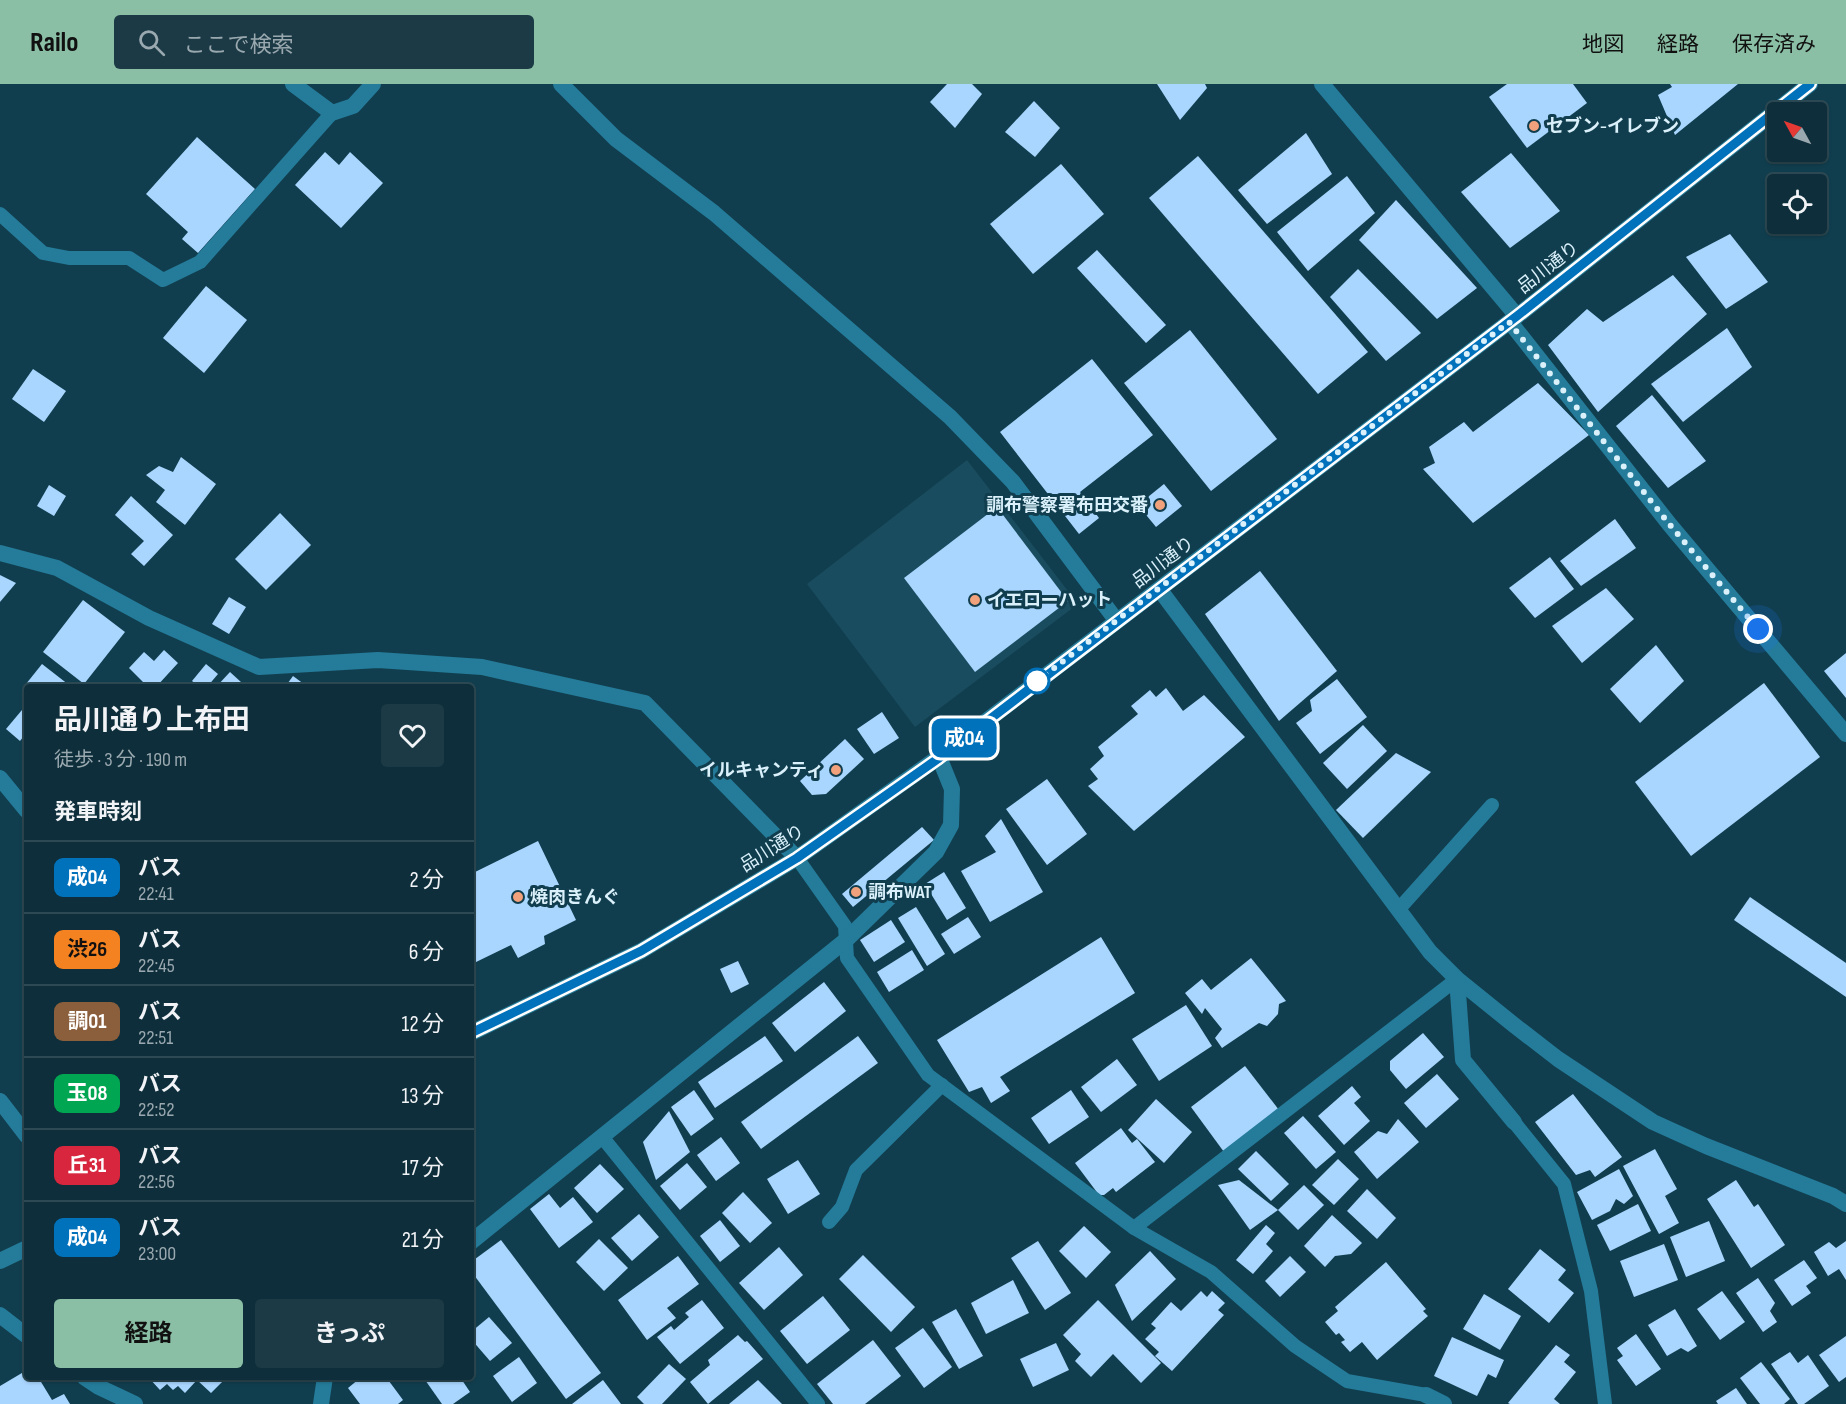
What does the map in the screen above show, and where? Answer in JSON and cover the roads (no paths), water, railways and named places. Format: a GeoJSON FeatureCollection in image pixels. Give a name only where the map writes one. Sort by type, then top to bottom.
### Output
{"type":"FeatureCollection","features":[{"type":"Feature","properties":{"kind":"street"},"geometry":{"type":"LineString","coordinates":[[293,84],[332,113],[353,106],[373,84]]}},
{"type":"Feature","properties":{"kind":"street"},"geometry":{"type":"LineString","coordinates":[[561,84],[616,139],[714,213],[950,417],[1013,482],[1116,620]]}},
{"type":"Feature","properties":{"kind":"street"},"geometry":{"type":"LineString","coordinates":[[1322,84],[1513,319],[1670,525],[1846,734]]}},
{"type":"Feature","properties":{"kind":"street","name":"品川通り"},"geometry":{"type":"LineString","coordinates":[[474,1033],[641,951],[797,858],[939,758],[1116,620],[1160,590],[1513,319],[1810,84]]}},
{"type":"Feature","properties":{"kind":"street"},"geometry":{"type":"LineString","coordinates":[[0,553],[57,568],[149,618],[259,667],[378,660],[482,667],[645,703],[797,858]]}},
{"type":"Feature","properties":{"kind":"street"},"geometry":{"type":"LineString","coordinates":[[1160,590],[1430,952],[1457,979],[1558,1059],[1653,1122],[1706,1146],[1833,1196],[1846,1204]]}},
{"type":"Feature","properties":{"kind":"street"},"geometry":{"type":"LineString","coordinates":[[474,1240],[846,940],[936,852],[951,825],[952,789],[939,758]]}},
{"type":"Feature","properties":{"kind":"street"},"geometry":{"type":"LineString","coordinates":[[0,778],[24,807]]}},
{"type":"Feature","properties":{"kind":"street"},"geometry":{"type":"LineString","coordinates":[[1457,979],[1463,1060],[1514,1122]]}},
{"type":"Feature","properties":{"kind":"street"},"geometry":{"type":"LineString","coordinates":[[0,1101],[24,1132]]}},
{"type":"Feature","properties":{"kind":"street"},"geometry":{"type":"LineString","coordinates":[[0,1261],[24,1249]]}},
{"type":"Feature","properties":{"kind":"street"},"geometry":{"type":"LineString","coordinates":[[0,1315],[24,1334]]}},
{"type":"Feature","properties":{"kind":"street"},"geometry":{"type":"LineString","coordinates":[[88,1380],[135,1404]]}},
{"type":"Feature","properties":{"kind":"street"},"geometry":{"type":"LineString","coordinates":[[321,1404],[325,1380]]}},
{"type":"Feature","properties":{"kind":"street"},"geometry":{"type":"LineString","coordinates":[[1426,1395],[1444,1404]]}},
{"type":"Feature","properties":{"kind":"lane"},"geometry":{"type":"LineString","coordinates":[[0,214],[43,253],[69,258],[129,258],[163,280],[200,262],[332,113]]}},
{"type":"Feature","properties":{"kind":"lane"},"geometry":{"type":"LineString","coordinates":[[1398,910],[1492,805]]}},
{"type":"Feature","properties":{"kind":"lane"},"geometry":{"type":"LineString","coordinates":[[797,858],[845,926],[847,958],[928,1075],[1134,1228],[1211,1272],[1295,1346],[1347,1381],[1426,1395]]}},
{"type":"Feature","properties":{"kind":"lane"},"geometry":{"type":"LineString","coordinates":[[1134,1228],[1457,979]]}},
{"type":"Feature","properties":{"kind":"lane"},"geometry":{"type":"LineString","coordinates":[[829,1222],[842,1207],[856,1170],[942,1085]]}},
{"type":"Feature","properties":{"kind":"lane"},"geometry":{"type":"LineString","coordinates":[[1514,1122],[1564,1184],[1591,1291],[1605,1404]]}},
{"type":"Feature","properties":{"kind":"lane"},"geometry":{"type":"LineString","coordinates":[[603,1138],[818,1404]]}},
{"type":"Feature","properties":{"kind":"place","name":"セブン-イレブン"},"geometry":{"type":"Point","coordinates":[1534,126]}},
{"type":"Feature","properties":{"kind":"place","name":"調布警察署布田交番"},"geometry":{"type":"Point","coordinates":[1160,505]}},
{"type":"Feature","properties":{"kind":"place","name":"イエローハット"},"geometry":{"type":"Point","coordinates":[975,600]}},
{"type":"Feature","properties":{"kind":"place","name":"イルキャンティ"},"geometry":{"type":"Point","coordinates":[836,770]}},
{"type":"Feature","properties":{"kind":"place","name":"調布WAT"},"geometry":{"type":"Point","coordinates":[856,892]}},
{"type":"Feature","properties":{"kind":"place","name":"焼肉きんぐ"},"geometry":{"type":"Point","coordinates":[518,897]}}]}
